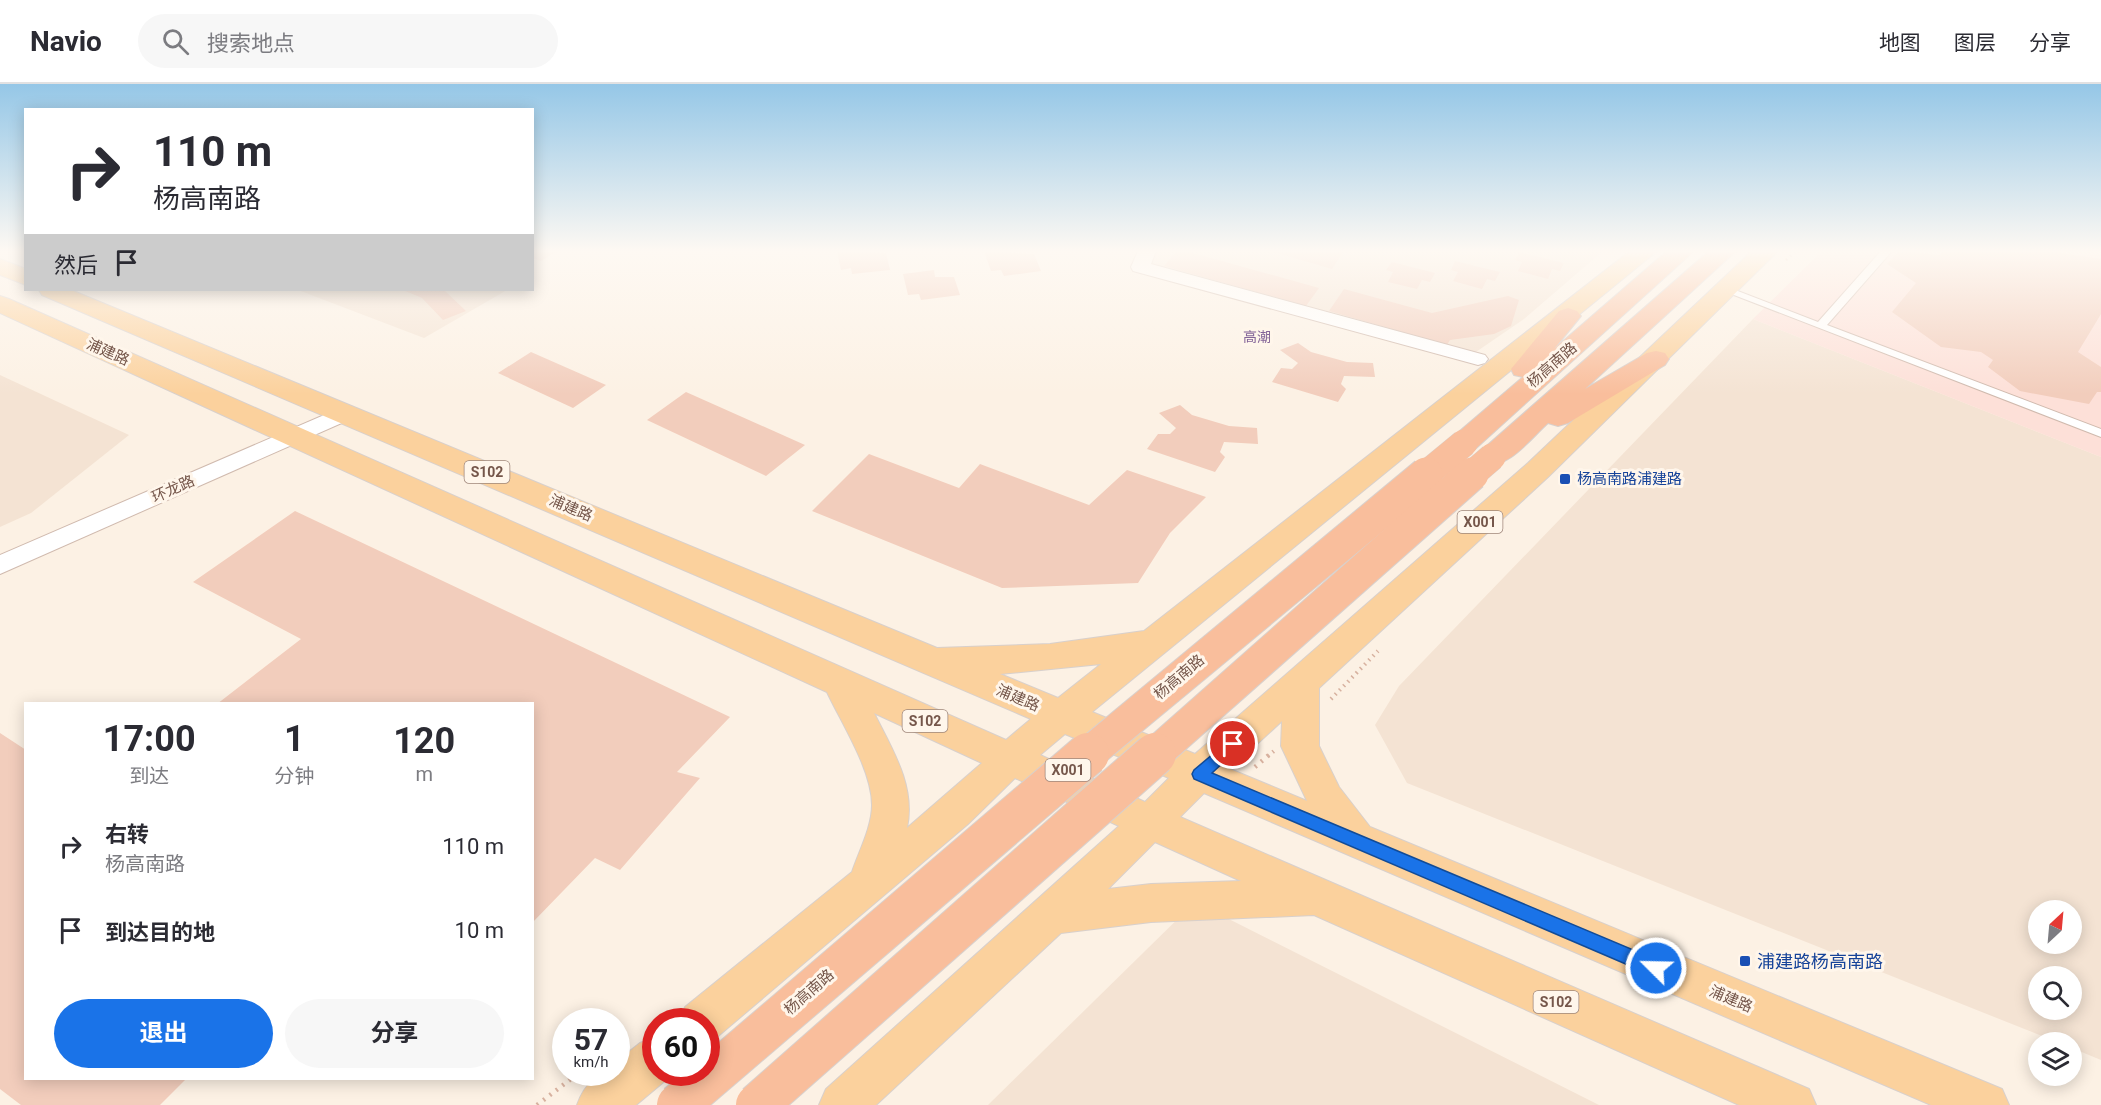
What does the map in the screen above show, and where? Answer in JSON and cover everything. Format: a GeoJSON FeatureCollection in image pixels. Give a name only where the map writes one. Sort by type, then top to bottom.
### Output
{"type":"FeatureCollection","features":[{"type":"Feature","properties":{"kind":"highway","name":"杨高南路"},"geometry":{"type":"LineString","coordinates":[[757,1105],[1478,450],[1633,299]]}},
{"type":"Feature","properties":{"kind":"highway","name":"杨高南路"},"geometry":{"type":"LineString","coordinates":[[678,1105],[1169,685],[1478,450],[1665,299]]}},
{"type":"Feature","properties":{"kind":"highway"},"geometry":{"type":"LineString","coordinates":[[1478,450],[1568,316]]}},
{"type":"Feature","properties":{"kind":"highway"},"geometry":{"type":"LineString","coordinates":[[1478,450],[1656,359]]}},
{"type":"Feature","properties":{"kind":"main road","name":"浦建路"},"geometry":{"type":"LineString","coordinates":[[72,299],[1986,1105]]}},
{"type":"Feature","properties":{"kind":"main road","name":"杨高南路"},"geometry":{"type":"LineString","coordinates":[[718,1008],[954,812],[1008,760],[1589,299]]}},
{"type":"Feature","properties":{"kind":"main road","name":"X001"},"geometry":{"type":"LineString","coordinates":[[842,1105],[1150,824],[1199,774],[1656,359],[1717,299]]}},
{"type":"Feature","properties":{"kind":"main road","name":"浦建路"},"geometry":{"type":"LineString","coordinates":[[0,304],[1150,824],[1793,1105]]}},
{"type":"Feature","properties":{"kind":"main road"},"geometry":{"type":"LineString","coordinates":[[922,657],[971,661],[1048,660],[1156,642]]}},
{"type":"Feature","properties":{"kind":"main road"},"geometry":{"type":"LineString","coordinates":[[841,683],[863,733],[879,761],[891,805],[868,883]]}},
{"type":"Feature","properties":{"kind":"main road"},"geometry":{"type":"LineString","coordinates":[[1301,683],[1300,746],[1325,799],[1358,842]]}},
{"type":"Feature","properties":{"kind":"main road"},"geometry":{"type":"LineString","coordinates":[[1051,915],[1151,903],[1320,898]]}},
{"type":"Feature","properties":{"kind":"main road"},"geometry":{"type":"LineString","coordinates":[[600,1105],[642,1070]]}},
{"type":"Feature","properties":{"kind":"street"},"geometry":{"type":"LineString","coordinates":[[1256,299],[1478,359]]}},
{"type":"Feature","properties":{"kind":"street","name":"环龙路"},"geometry":{"type":"LineString","coordinates":[[0,565],[345,413]]}},
{"type":"Feature","properties":{"kind":"lane"},"geometry":{"type":"LineString","coordinates":[[1749,299],[2101,433]]}},
{"type":"Feature","properties":{"kind":"lane"},"geometry":{"type":"LineString","coordinates":[[1820,326],[1844,299]]}},
{"type":"Feature","properties":{"kind":"path"},"geometry":{"type":"LineString","coordinates":[[537,1105],[562,1086]]}},
{"type":"Feature","properties":{"kind":"shaded area"},"geometry":{"type":"Polygon","coordinates":[[[321,299],[492,299],[424,338],[321,299]]]}},
{"type":"Feature","properties":{"kind":"shaded area"},"geometry":{"type":"Polygon","coordinates":[[[1270,299],[1548,299],[1524,319],[1473,354],[1270,299]]]}},
{"type":"Feature","properties":{"kind":"shaded area"},"geometry":{"type":"Polygon","coordinates":[[[1774,299],[2101,299],[2101,457],[1753,319],[1774,299]]]}},
{"type":"Feature","properties":{"kind":"shaded area"},"geometry":{"type":"Polygon","coordinates":[[[1753,319],[2101,457],[2101,1060],[2082,1052],[2082,1032],[2032,1032],[1407,783],[1375,725],[1399,686],[1753,319]]]}},
{"type":"Feature","properties":{"kind":"shaded area"},"geometry":{"type":"Polygon","coordinates":[[[0,375],[129,435],[31,513],[0,527],[0,375]]]}},
{"type":"Feature","properties":{"kind":"shaded area"},"geometry":{"type":"Polygon","coordinates":[[[1195,902],[1599,1105],[988,1105],[1195,902]]]}},
{"type":"Feature","properties":{"kind":"building"},"geometry":{"type":"Polygon","coordinates":[[[423,299],[453,299],[466,311],[443,320],[423,299]]]}},
{"type":"Feature","properties":{"kind":"building"},"geometry":{"type":"Polygon","coordinates":[[[1280,299],[1311,299],[1306,306],[1280,299]]]}},
{"type":"Feature","properties":{"kind":"building"},"geometry":{"type":"Polygon","coordinates":[[[1337,299],[1379,299],[1432,313],[1496,299],[1519,300],[1511,326],[1494,334],[1450,340],[1447,345],[1329,311],[1337,299]]]}},
{"type":"Feature","properties":{"kind":"building"},"geometry":{"type":"Polygon","coordinates":[[[1903,299],[2101,299],[2101,314],[2078,352],[2101,367],[2101,392],[2097,392],[2089,404],[2020,391],[1988,367],[1993,360],[1981,352],[1941,347],[1892,312],[1903,299]]]}},
{"type":"Feature","properties":{"kind":"building"},"geometry":{"type":"Polygon","coordinates":[[[1298,343],[1311,352],[1347,362],[1373,363],[1375,377],[1344,376],[1341,384],[1346,389],[1338,402],[1272,382],[1281,368],[1292,369],[1298,363],[1280,350],[1298,343]]]}},
{"type":"Feature","properties":{"kind":"building"},"geometry":{"type":"Polygon","coordinates":[[[531,352],[606,385],[573,408],[498,373],[531,352]]]}},
{"type":"Feature","properties":{"kind":"building"},"geometry":{"type":"Polygon","coordinates":[[[686,392],[805,445],[766,476],[647,420],[686,392]]]}},
{"type":"Feature","properties":{"kind":"building"},"geometry":{"type":"Polygon","coordinates":[[[1180,405],[1192,415],[1229,426],[1257,428],[1258,444],[1224,442],[1220,452],[1225,457],[1215,472],[1147,449],[1158,434],[1170,434],[1176,428],[1159,413],[1180,405]]]}},
{"type":"Feature","properties":{"kind":"building"},"geometry":{"type":"Polygon","coordinates":[[[869,454],[959,488],[980,464],[1089,505],[1127,470],[1206,497],[1170,533],[1138,583],[1002,588],[812,511],[869,454]]]}},
{"type":"Feature","properties":{"kind":"building"},"geometry":{"type":"Polygon","coordinates":[[[295,511],[730,717],[677,772],[700,778],[620,870],[595,858],[534,921],[534,702],[220,702],[301,639],[193,582],[295,511]]]}},
{"type":"Feature","properties":{"kind":"building"},"geometry":{"type":"Polygon","coordinates":[[[0,733],[24,749],[24,1080],[185,1080],[160,1105],[21,1105],[0,1089],[0,733]]]}},
{"type":"Feature","properties":{"kind":"place","name":"杨高南路浦建路"},"geometry":{"type":"Point","coordinates":[1565,479]}},
{"type":"Feature","properties":{"kind":"place","name":"浦建路杨高南路"},"geometry":{"type":"Point","coordinates":[1745,961]}},
{"type":"Feature","properties":{"kind":"district","name":"高潮"},"geometry":{"type":"Point","coordinates":[1257,337]}},
{"type":"Feature","properties":{"kind":"route"},"geometry":{"type":"LineString","coordinates":[[1233,744],[1199,774],[1656,968]]}}]}
